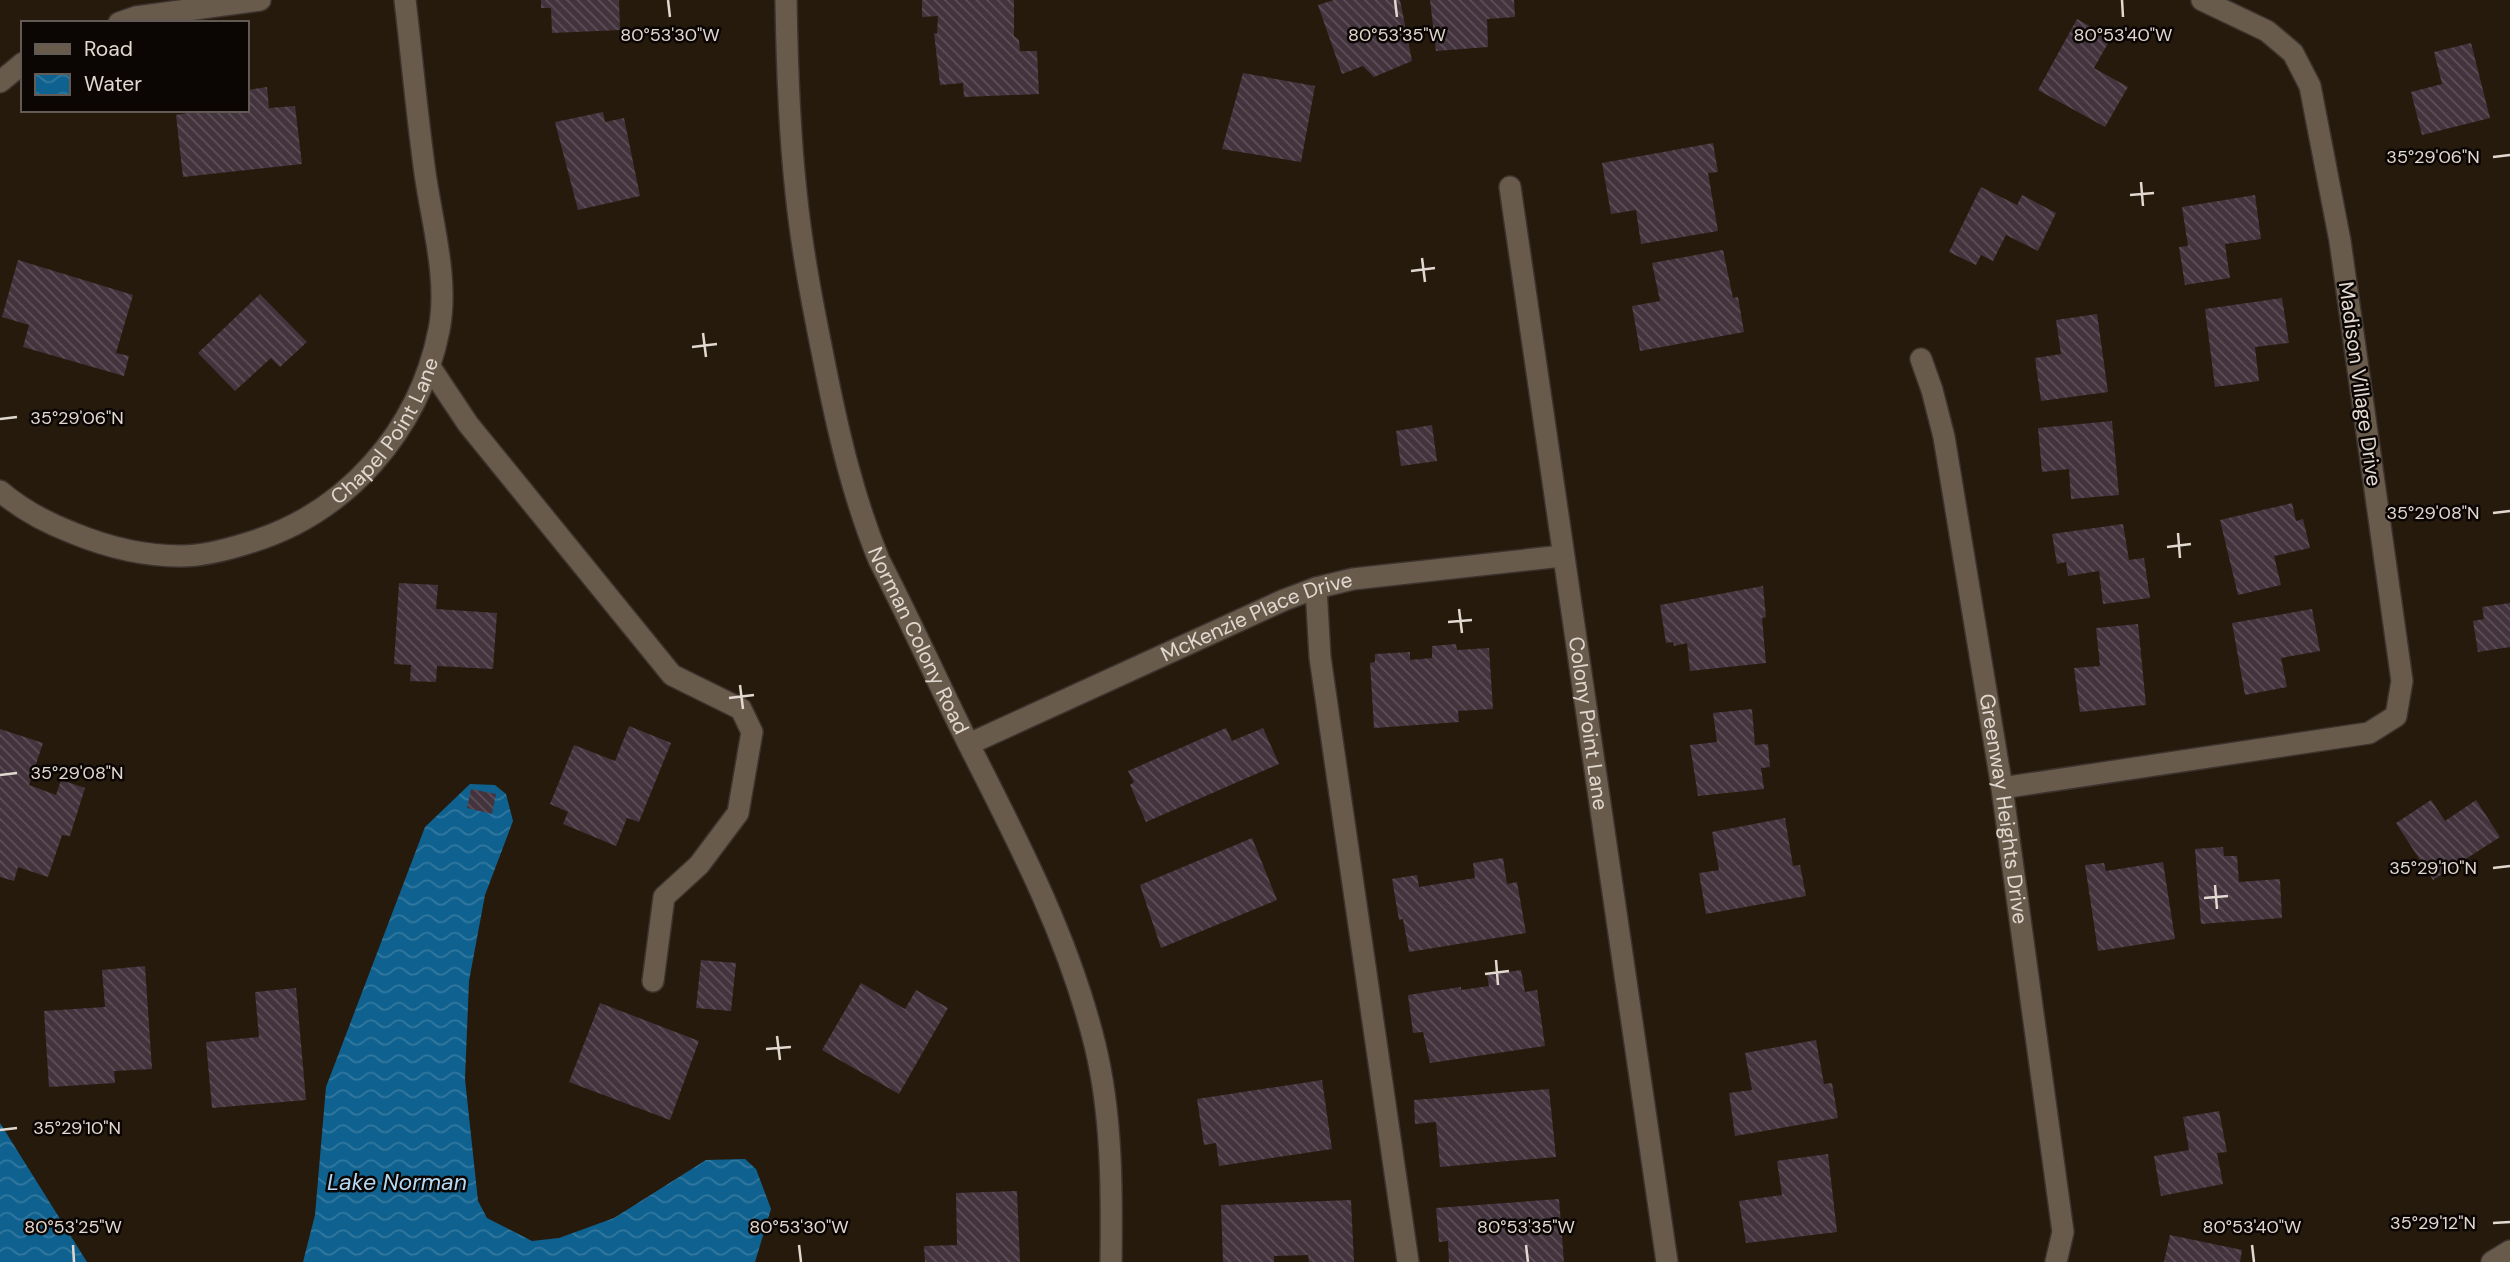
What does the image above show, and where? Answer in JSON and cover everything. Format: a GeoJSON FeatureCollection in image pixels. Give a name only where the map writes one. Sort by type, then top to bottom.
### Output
{"type":"FeatureCollection","features":[{"type":"Feature","properties":{"kind":"street"},"geometry":{"type":"LineString","coordinates":[[126,21],[260,0]]}},
{"type":"Feature","properties":{"kind":"street","name":"Chapel Point Lane"},"geometry":{"type":"LineString","coordinates":[[0,491],[12,502],[57,527],[101,545],[181,556],[222,551],[264,539],[306,519],[344,494],[385,451],[410,411],[430,367],[440,328],[441,283],[424,171],[405,0]]}},
{"type":"Feature","properties":{"kind":"street","name":"Norman Colony Road"},"geometry":{"type":"LineString","coordinates":[[786,0],[788,93],[796,194],[814,310],[841,445],[862,517],[879,560],[1033,871],[1066,951],[1095,1045],[1104,1092],[1112,1194],[1111,1262]]}},
{"type":"Feature","properties":{"kind":"street","name":"Madison Village Drive"},"geometry":{"type":"LineString","coordinates":[[2002,788],[2369,733],[2396,716],[2402,681],[2340,241],[2310,86],[2293,53],[2267,31],[2202,0]]}},
{"type":"Feature","properties":{"kind":"street"},"geometry":{"type":"LineString","coordinates":[[0,82],[21,65]]}},
{"type":"Feature","properties":{"kind":"street","name":"Colony Point Lane"},"geometry":{"type":"LineString","coordinates":[[1510,187],[1667,1262]]}},
{"type":"Feature","properties":{"kind":"street","name":"Greenway Heights Drive"},"geometry":{"type":"LineString","coordinates":[[1921,359],[1947,449],[2002,788],[2063,1232],[2056,1262]]}},
{"type":"Feature","properties":{"kind":"street"},"geometry":{"type":"LineString","coordinates":[[430,367],[468,424],[672,675],[741,709],[752,732],[738,813],[699,865],[664,897],[653,981]]}},
{"type":"Feature","properties":{"kind":"street","name":"McKenzie Place Drive"},"geometry":{"type":"LineString","coordinates":[[969,744],[1284,600],[1316,588],[1353,579],[1562,556]]}},
{"type":"Feature","properties":{"kind":"street"},"geometry":{"type":"LineString","coordinates":[[1316,588],[1320,657],[1408,1262]]}},
{"type":"Feature","properties":{"kind":"street"},"geometry":{"type":"LineString","coordinates":[[2492,1262],[2510,1251]]}},
{"type":"Feature","properties":{"kind":"water","name":"Lake Norman"},"geometry":{"type":"Polygon","coordinates":[[[470,784],[495,785],[506,794],[513,821],[485,895],[469,981],[465,1079],[478,1201],[487,1218],[532,1241],[559,1238],[614,1218],[706,1160],[745,1159],[756,1169],[771,1209],[755,1262],[303,1262],[315,1215],[326,1087],[425,827],[470,784]]]}},
{"type":"Feature","properties":{"kind":"water"},"geometry":{"type":"Polygon","coordinates":[[[0,1123],[87,1262],[0,1262],[0,1123]]]}},
{"type":"Feature","properties":{"kind":"building"},"geometry":{"type":"Polygon","coordinates":[[[541,0],[619,0],[620,30],[552,33],[551,8],[541,8],[541,0]]]}},
{"type":"Feature","properties":{"kind":"building"},"geometry":{"type":"Polygon","coordinates":[[[922,0],[1014,0],[1014,36],[1019,40],[1020,51],[1037,51],[1039,94],[964,97],[963,83],[940,85],[934,33],[937,34],[938,16],[922,17],[922,0]]]}},
{"type":"Feature","properties":{"kind":"building"},"geometry":{"type":"Polygon","coordinates":[[[1334,0],[1400,0],[1412,61],[1374,77],[1363,66],[1342,74],[1318,5],[1334,0]]]}},
{"type":"Feature","properties":{"kind":"building"},"geometry":{"type":"Polygon","coordinates":[[[1430,0],[1514,0],[1515,17],[1487,19],[1488,47],[1436,51],[1430,0]]]}},
{"type":"Feature","properties":{"kind":"building"},"geometry":{"type":"Polygon","coordinates":[[[2077,19],[2111,38],[2094,68],[2128,87],[2105,127],[2038,90],[2077,19]]]}},
{"type":"Feature","properties":{"kind":"building"},"geometry":{"type":"Polygon","coordinates":[[[2471,43],[2490,118],[2422,135],[2411,92],[2442,84],[2434,52],[2471,43]]]}},
{"type":"Feature","properties":{"kind":"building"},"geometry":{"type":"Polygon","coordinates":[[[1243,73],[1315,86],[1301,162],[1222,149],[1243,73]]]}},
{"type":"Feature","properties":{"kind":"building"},"geometry":{"type":"Polygon","coordinates":[[[267,87],[269,108],[295,106],[302,164],[183,177],[176,115],[193,112],[248,112],[248,90],[267,87]]]}},
{"type":"Feature","properties":{"kind":"building"},"geometry":{"type":"Polygon","coordinates":[[[603,112],[605,122],[624,118],[640,196],[578,210],[555,122],[603,112]]]}},
{"type":"Feature","properties":{"kind":"building"},"geometry":{"type":"Polygon","coordinates":[[[1713,143],[1718,172],[1708,173],[1718,231],[1641,244],[1636,210],[1611,214],[1602,163],[1713,143]]]}},
{"type":"Feature","properties":{"kind":"building"},"geometry":{"type":"Polygon","coordinates":[[[1981,187],[2017,205],[2022,195],[2056,213],[2038,251],[2006,235],[1993,261],[1981,255],[1976,265],[1949,252],[1981,187]]]}},
{"type":"Feature","properties":{"kind":"building"},"geometry":{"type":"Polygon","coordinates":[[[2255,195],[2261,239],[2225,244],[2230,278],[2185,285],[2179,247],[2188,246],[2182,207],[2255,195]]]}},
{"type":"Feature","properties":{"kind":"building"},"geometry":{"type":"Polygon","coordinates":[[[1723,250],[1733,298],[1738,297],[1744,332],[1640,351],[1632,306],[1660,301],[1652,263],[1723,250]]]}},
{"type":"Feature","properties":{"kind":"building"},"geometry":{"type":"Polygon","coordinates":[[[18,260],[133,295],[116,353],[129,356],[124,376],[23,347],[29,325],[2,317],[18,260]]]}},
{"type":"Feature","properties":{"kind":"building"},"geometry":{"type":"Polygon","coordinates":[[[260,294],[307,342],[280,367],[271,358],[235,391],[198,353],[260,294]]]}},
{"type":"Feature","properties":{"kind":"building"},"geometry":{"type":"Polygon","coordinates":[[[2282,298],[2289,343],[2255,347],[2259,381],[2215,387],[2205,309],[2282,298]]]}},
{"type":"Feature","properties":{"kind":"building"},"geometry":{"type":"Polygon","coordinates":[[[2097,314],[2108,392],[2041,401],[2035,358],[2061,354],[2056,320],[2097,314]]]}},
{"type":"Feature","properties":{"kind":"building"},"geometry":{"type":"Polygon","coordinates":[[[2112,421],[2119,495],[2071,499],[2069,469],[2042,472],[2038,428],[2112,421]]]}},
{"type":"Feature","properties":{"kind":"building"},"geometry":{"type":"Polygon","coordinates":[[[1432,425],[1437,461],[1401,466],[1396,431],[1432,425]]]}},
{"type":"Feature","properties":{"kind":"building"},"geometry":{"type":"Polygon","coordinates":[[[2292,503],[2296,521],[2303,519],[2310,548],[2274,556],[2281,585],[2238,595],[2220,520],[2292,503]]]}},
{"type":"Feature","properties":{"kind":"building"},"geometry":{"type":"Polygon","coordinates":[[[2123,524],[2129,560],[2144,558],[2150,598],[2103,604],[2099,571],[2068,576],[2066,562],[2057,564],[2052,534],[2123,524]]]}},
{"type":"Feature","properties":{"kind":"building"},"geometry":{"type":"Polygon","coordinates":[[[399,583],[438,585],[436,609],[497,613],[493,669],[437,666],[436,682],[410,681],[411,665],[394,664],[399,583]]]}},
{"type":"Feature","properties":{"kind":"building"},"geometry":{"type":"Polygon","coordinates":[[[1763,586],[1766,617],[1762,618],[1766,663],[1690,671],[1687,643],[1674,646],[1673,642],[1666,643],[1660,605],[1763,586]]]}},
{"type":"Feature","properties":{"kind":"building"},"geometry":{"type":"Polygon","coordinates":[[[2510,603],[2510,647],[2478,652],[2473,621],[2484,619],[2482,607],[2510,603]]]}},
{"type":"Feature","properties":{"kind":"building"},"geometry":{"type":"Polygon","coordinates":[[[2312,609],[2320,651],[2281,658],[2287,687],[2245,695],[2232,623],[2312,609]]]}},
{"type":"Feature","properties":{"kind":"building"},"geometry":{"type":"Polygon","coordinates":[[[2138,624],[2146,705],[2080,712],[2074,668],[2100,666],[2096,628],[2138,624]]]}},
{"type":"Feature","properties":{"kind":"building"},"geometry":{"type":"Polygon","coordinates":[[[1456,644],[1457,650],[1489,648],[1493,709],[1458,711],[1459,722],[1374,728],[1370,663],[1375,662],[1375,654],[1410,652],[1410,660],[1432,658],[1432,646],[1456,644]]]}},
{"type":"Feature","properties":{"kind":"building"},"geometry":{"type":"Polygon","coordinates":[[[1752,709],[1755,745],[1768,744],[1770,767],[1761,768],[1764,789],[1698,796],[1690,745],[1717,742],[1713,713],[1752,709]]]}},
{"type":"Feature","properties":{"kind":"building"},"geometry":{"type":"Polygon","coordinates":[[[629,726],[671,743],[639,822],[627,818],[616,846],[563,824],[568,812],[550,804],[574,745],[615,761],[629,726]]]}},
{"type":"Feature","properties":{"kind":"building"},"geometry":{"type":"Polygon","coordinates":[[[1226,728],[1232,741],[1263,728],[1279,764],[1146,822],[1130,785],[1134,782],[1128,771],[1226,728]]]}},
{"type":"Feature","properties":{"kind":"building"},"geometry":{"type":"Polygon","coordinates":[[[0,729],[43,743],[29,785],[56,795],[61,780],[85,788],[70,836],[62,835],[48,877],[18,867],[14,881],[0,877],[0,729]]]}},
{"type":"Feature","properties":{"kind":"building"},"geometry":{"type":"Polygon","coordinates":[[[471,789],[496,794],[492,814],[467,808],[471,789]]]}},
{"type":"Feature","properties":{"kind":"building"},"geometry":{"type":"Polygon","coordinates":[[[2431,800],[2445,821],[2476,800],[2500,837],[2433,880],[2396,823],[2431,800]]]}},
{"type":"Feature","properties":{"kind":"building"},"geometry":{"type":"Polygon","coordinates":[[[1785,818],[1793,866],[1800,865],[1806,896],[1706,914],[1699,873],[1719,870],[1712,832],[1785,818]]]}},
{"type":"Feature","properties":{"kind":"building"},"geometry":{"type":"Polygon","coordinates":[[[1252,838],[1277,900],[1161,948],[1140,885],[1252,838]]]}},
{"type":"Feature","properties":{"kind":"building"},"geometry":{"type":"Polygon","coordinates":[[[2223,847],[2224,856],[2237,856],[2239,882],[2280,879],[2282,918],[2201,924],[2195,849],[2223,847]]]}},
{"type":"Feature","properties":{"kind":"building"},"geometry":{"type":"Polygon","coordinates":[[[1503,858],[1507,884],[1517,882],[1526,933],[1409,952],[1403,919],[1399,920],[1392,879],[1417,875],[1419,887],[1475,878],[1473,863],[1503,858]]]}},
{"type":"Feature","properties":{"kind":"building"},"geometry":{"type":"Polygon","coordinates":[[[2163,862],[2175,939],[2098,951],[2085,865],[2104,863],[2106,871],[2163,862]]]}},
{"type":"Feature","properties":{"kind":"building"},"geometry":{"type":"Polygon","coordinates":[[[701,960],[736,963],[731,1011],[696,1008],[701,960]]]}},
{"type":"Feature","properties":{"kind":"building"},"geometry":{"type":"Polygon","coordinates":[[[145,966],[152,1069],[114,1071],[115,1083],[49,1087],[44,1011],[105,1007],[102,970],[145,966]]]}},
{"type":"Feature","properties":{"kind":"building"},"geometry":{"type":"Polygon","coordinates":[[[1521,970],[1525,992],[1537,990],[1545,1046],[1430,1063],[1423,1032],[1413,1033],[1408,995],[1489,986],[1487,975],[1521,970]]]}},
{"type":"Feature","properties":{"kind":"building"},"geometry":{"type":"Polygon","coordinates":[[[861,983],[905,1009],[916,990],[948,1008],[899,1094],[822,1050],[861,983]]]}},
{"type":"Feature","properties":{"kind":"building"},"geometry":{"type":"Polygon","coordinates":[[[296,988],[306,1100],[212,1108],[206,1042],[259,1037],[255,992],[296,988]]]}},
{"type":"Feature","properties":{"kind":"building"},"geometry":{"type":"Polygon","coordinates":[[[600,1003],[699,1041],[670,1120],[569,1082],[600,1003]]]}},
{"type":"Feature","properties":{"kind":"building"},"geometry":{"type":"Polygon","coordinates":[[[1816,1040],[1824,1084],[1832,1083],[1838,1118],[1735,1136],[1729,1093],[1752,1090],[1745,1053],[1816,1040]]]}},
{"type":"Feature","properties":{"kind":"building"},"geometry":{"type":"Polygon","coordinates":[[[1322,1080],[1332,1149],[1219,1166],[1216,1143],[1204,1145],[1197,1099],[1322,1080]]]}},
{"type":"Feature","properties":{"kind":"building"},"geometry":{"type":"Polygon","coordinates":[[[1549,1089],[1556,1157],[1440,1167],[1436,1122],[1415,1124],[1414,1100],[1549,1089]]]}},
{"type":"Feature","properties":{"kind":"building"},"geometry":{"type":"Polygon","coordinates":[[[2219,1111],[2227,1152],[2217,1153],[2223,1184],[2161,1196],[2154,1156],[2189,1150],[2183,1117],[2219,1111]]]}},
{"type":"Feature","properties":{"kind":"building"},"geometry":{"type":"Polygon","coordinates":[[[1828,1154],[1837,1232],[1746,1243],[1739,1201],[1782,1195],[1777,1161],[1828,1154]]]}},
{"type":"Feature","properties":{"kind":"building"},"geometry":{"type":"Polygon","coordinates":[[[1017,1191],[1020,1262],[925,1262],[924,1246],[957,1245],[956,1193],[1017,1191]]]}},
{"type":"Feature","properties":{"kind":"building"},"geometry":{"type":"Polygon","coordinates":[[[1559,1199],[1564,1262],[1449,1262],[1448,1241],[1439,1242],[1436,1208],[1559,1199]]]}},
{"type":"Feature","properties":{"kind":"building"},"geometry":{"type":"Polygon","coordinates":[[[1351,1200],[1354,1262],[1309,1262],[1308,1255],[1274,1256],[1274,1262],[1223,1262],[1221,1205],[1351,1200]]]}},
{"type":"Feature","properties":{"kind":"building"},"geometry":{"type":"Polygon","coordinates":[[[2170,1235],[2242,1250],[2240,1262],[2164,1262],[2170,1235]]]}}]}
